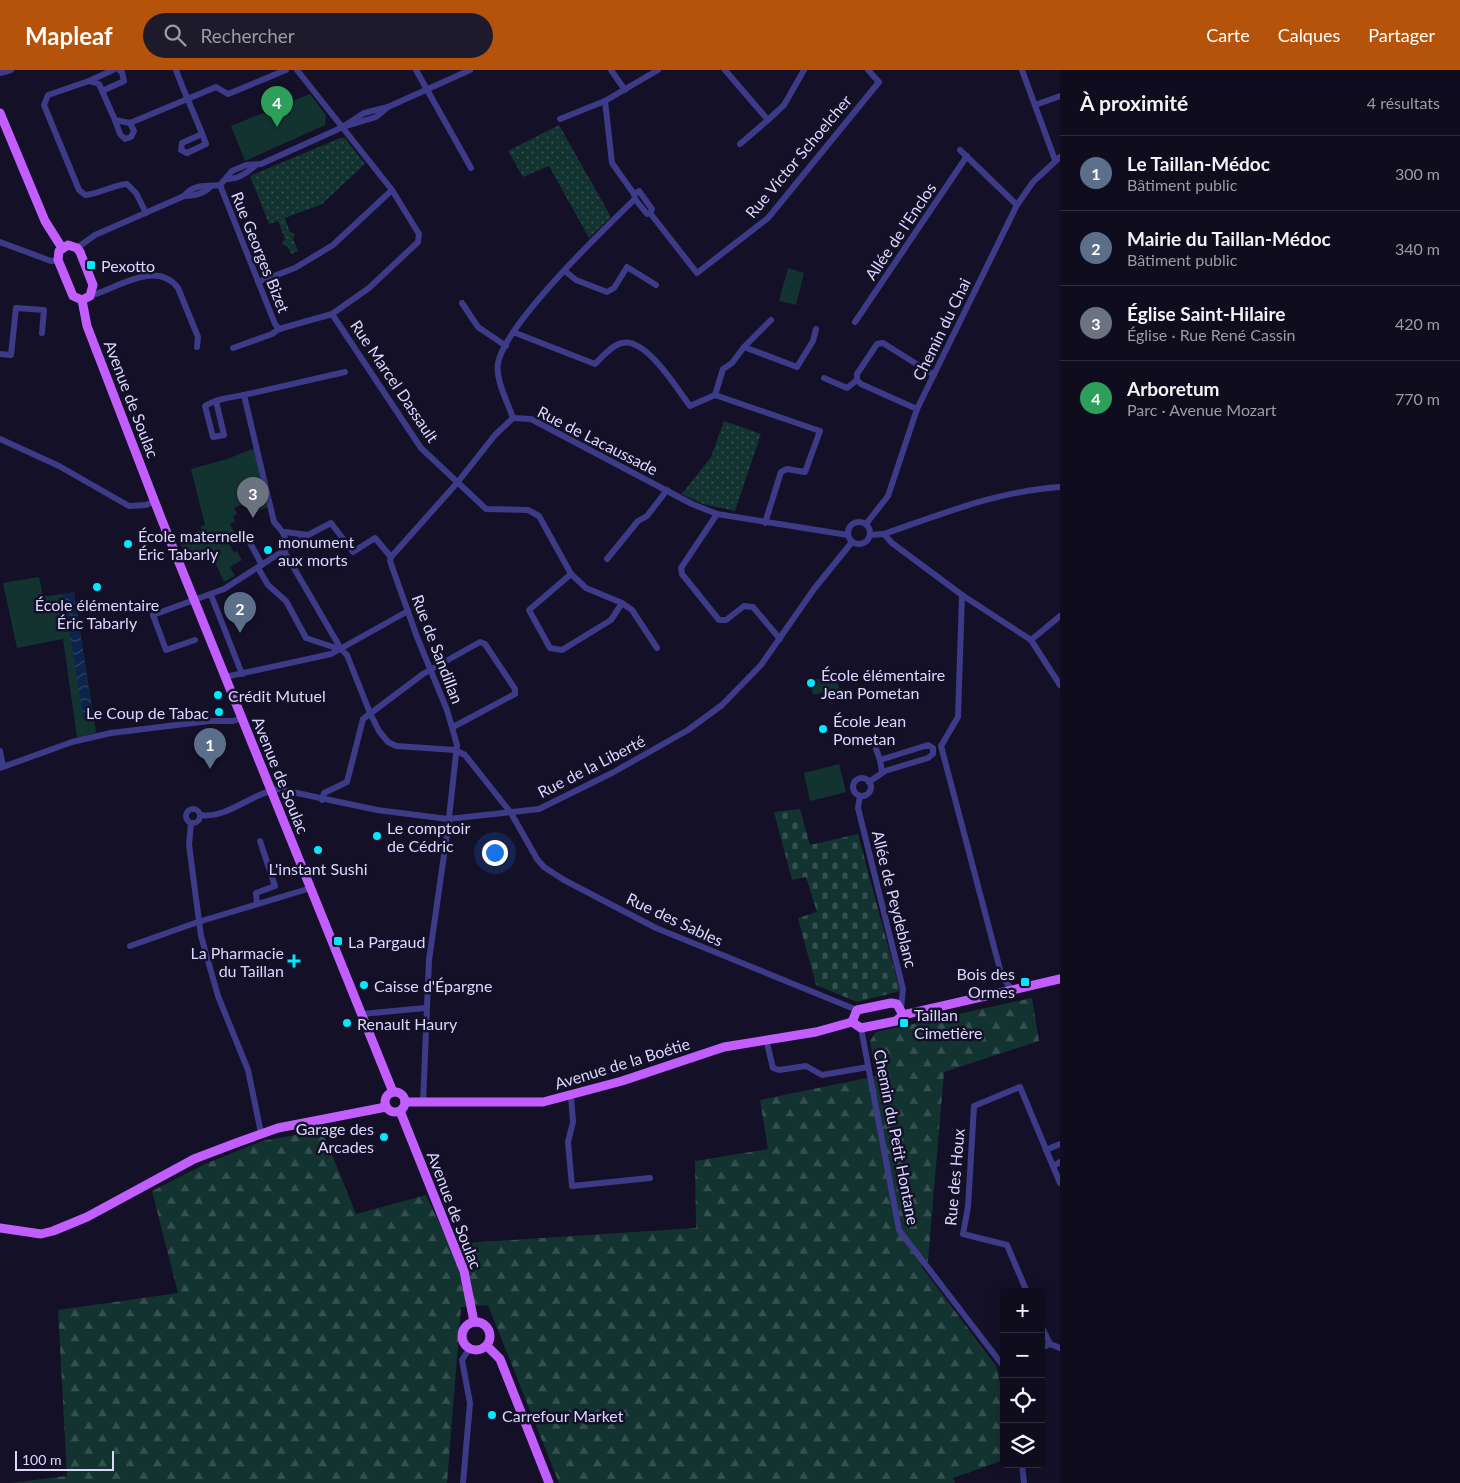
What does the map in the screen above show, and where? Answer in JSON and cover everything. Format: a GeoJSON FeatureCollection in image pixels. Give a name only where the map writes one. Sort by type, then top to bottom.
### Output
{"type":"FeatureCollection","features":[{"type":"Feature","properties":{"kind":"main road"},"geometry":{"type":"LineString","coordinates":[[0,113],[45,221],[62,248]]}},
{"type":"Feature","properties":{"kind":"main road"},"geometry":{"type":"LineString","coordinates":[[58,260],[59,251],[62,248],[68,245],[77,248],[93,285],[92,293],[82,300]]}},
{"type":"Feature","properties":{"kind":"main road","name":"Avenue de Soulac"},"geometry":{"type":"LineString","coordinates":[[58,260],[73,296],[82,300],[82,310],[87,326],[155,501],[393,1092]]}},
{"type":"Feature","properties":{"kind":"main road"},"geometry":{"type":"LineString","coordinates":[[902,1012],[891,1003],[857,1010],[849,1024],[861,1028],[896,1021],[902,1012],[1060,980]]}},
{"type":"Feature","properties":{"kind":"main road","name":"Avenue de la Boétie"},"geometry":{"type":"LineString","coordinates":[[405,1102],[543,1102],[571,1096],[724,1047],[816,1032],[849,1024]]}},
{"type":"Feature","properties":{"kind":"main road"},"geometry":{"type":"LineString","coordinates":[[393,1092],[402,1094],[405,1102],[400,1111],[391,1112],[386,1107],[385,1099],[393,1092]]}},
{"type":"Feature","properties":{"kind":"main road"},"geometry":{"type":"LineString","coordinates":[[0,1228],[41,1234],[58,1229],[87,1217],[194,1159],[261,1133],[386,1107]]}},
{"type":"Feature","properties":{"kind":"main road","name":"Avenue de Soulac"},"geometry":{"type":"LineString","coordinates":[[400,1111],[464,1271],[474,1322]]}},
{"type":"Feature","properties":{"kind":"main road"},"geometry":{"type":"LineString","coordinates":[[474,1322],[482,1323],[490,1331],[491,1336],[488,1346],[481,1350],[470,1349],[462,1339],[462,1332],[474,1322]]}},
{"type":"Feature","properties":{"kind":"main road"},"geometry":{"type":"LineString","coordinates":[[488,1346],[500,1359],[550,1483]]}},
{"type":"Feature","properties":{"kind":"street"},"geometry":{"type":"LineString","coordinates":[[0,74],[11,70]]}},
{"type":"Feature","properties":{"kind":"street"},"geometry":{"type":"LineString","coordinates":[[113,70],[89,81],[48,95],[44,104],[79,190],[86,195],[95,194],[118,185],[127,184],[136,193],[146,214]]}},
{"type":"Feature","properties":{"kind":"street"},"geometry":{"type":"LineString","coordinates":[[102,91],[124,81],[122,72],[119,70]]}},
{"type":"Feature","properties":{"kind":"street"},"geometry":{"type":"LineString","coordinates":[[176,70],[202,134]]}},
{"type":"Feature","properties":{"kind":"street"},"geometry":{"type":"LineString","coordinates":[[115,120],[130,124],[216,87],[228,94],[286,70]]}},
{"type":"Feature","properties":{"kind":"street"},"geometry":{"type":"LineString","coordinates":[[233,348],[272,334],[279,329],[285,329],[332,314],[369,288],[418,242],[419,234],[392,190],[298,70]]}},
{"type":"Feature","properties":{"kind":"street"},"geometry":{"type":"LineString","coordinates":[[416,70],[471,168]]}},
{"type":"Feature","properties":{"kind":"street"},"geometry":{"type":"LineString","coordinates":[[77,248],[92,237],[184,196],[193,196],[207,190],[211,186],[220,185],[227,179],[231,180],[248,172],[256,165],[343,126],[376,117],[388,107],[470,70]]}},
{"type":"Feature","properties":{"kind":"street"},"geometry":{"type":"LineString","coordinates":[[611,70],[625,90]]}},
{"type":"Feature","properties":{"kind":"street"},"geometry":{"type":"LineString","coordinates":[[560,119],[605,101],[658,70]]}},
{"type":"Feature","properties":{"kind":"street"},"geometry":{"type":"LineString","coordinates":[[725,70],[768,120]]}},
{"type":"Feature","properties":{"kind":"street"},"geometry":{"type":"LineString","coordinates":[[740,144],[784,105],[804,70]]}},
{"type":"Feature","properties":{"kind":"street","name":"Rue Victor Schoelcher"},"geometry":{"type":"LineString","coordinates":[[634,196],[647,214],[650,213],[697,273],[768,218],[879,82],[868,70]]}},
{"type":"Feature","properties":{"kind":"street"},"geometry":{"type":"LineString","coordinates":[[1022,70],[1058,159]]}},
{"type":"Feature","properties":{"kind":"street"},"geometry":{"type":"LineString","coordinates":[[89,81],[99,84],[120,134],[125,139],[132,137],[134,131],[130,124]]}},
{"type":"Feature","properties":{"kind":"street"},"geometry":{"type":"LineString","coordinates":[[1036,105],[1060,96]]}},
{"type":"Feature","properties":{"kind":"street"},"geometry":{"type":"LineString","coordinates":[[513,418],[498,373],[498,364],[513,332],[565,271],[634,196],[612,163],[605,101]]}},
{"type":"Feature","properties":{"kind":"street"},"geometry":{"type":"LineString","coordinates":[[960,150],[1017,205]]}},
{"type":"Feature","properties":{"kind":"street","name":"Allée de l'Enclos"},"geometry":{"type":"LineString","coordinates":[[855,322],[967,156]]}},
{"type":"Feature","properties":{"kind":"street","name":"Chemin du Chai"},"geometry":{"type":"LineString","coordinates":[[866,524],[888,496],[917,409],[1017,205],[1033,182],[1058,159]]}},
{"type":"Feature","properties":{"kind":"street","name":"Rue Georges Bizet"},"geometry":{"type":"LineString","coordinates":[[220,185],[275,324],[279,329]]}},
{"type":"Feature","properties":{"kind":"street"},"geometry":{"type":"LineString","coordinates":[[258,282],[295,268],[333,246],[392,190]]}},
{"type":"Feature","properties":{"kind":"street"},"geometry":{"type":"LineString","coordinates":[[0,242],[51,261],[58,260]]}},
{"type":"Feature","properties":{"kind":"street"},"geometry":{"type":"LineString","coordinates":[[565,271],[576,280],[607,292],[614,288],[627,267],[656,285]]}},
{"type":"Feature","properties":{"kind":"street"},"geometry":{"type":"LineString","coordinates":[[92,293],[96,294],[141,277],[160,274],[174,282],[178,288],[198,336],[197,347]]}},
{"type":"Feature","properties":{"kind":"street"},"geometry":{"type":"LineString","coordinates":[[462,302],[478,327],[506,346]]}},
{"type":"Feature","properties":{"kind":"street"},"geometry":{"type":"LineString","coordinates":[[0,354],[11,355],[16,308],[44,310],[42,334]]}},
{"type":"Feature","properties":{"kind":"street","name":"Rue Marcel Dassault"},"geometry":{"type":"LineString","coordinates":[[332,314],[421,448],[486,509],[528,510],[539,516],[571,574]]}},
{"type":"Feature","properties":{"kind":"street"},"geometry":{"type":"LineString","coordinates":[[715,395],[723,369],[732,362],[771,320]]}},
{"type":"Feature","properties":{"kind":"street"},"geometry":{"type":"LineString","coordinates":[[744,348],[797,367],[813,341],[816,329]]}},
{"type":"Feature","properties":{"kind":"street"},"geometry":{"type":"LineString","coordinates":[[513,332],[595,364],[616,344],[624,342],[645,349],[690,406],[715,395],[820,431],[805,472],[786,468],[781,472],[765,523]]}},
{"type":"Feature","properties":{"kind":"street"},"geometry":{"type":"LineString","coordinates":[[857,380],[857,374],[880,343],[886,344],[934,375]]}},
{"type":"Feature","properties":{"kind":"street"},"geometry":{"type":"LineString","coordinates":[[216,401],[224,435],[213,437],[205,406],[216,401],[244,394],[344,372]]}},
{"type":"Feature","properties":{"kind":"street"},"geometry":{"type":"LineString","coordinates":[[824,378],[846,388],[857,380]]}},
{"type":"Feature","properties":{"kind":"street"},"geometry":{"type":"LineString","coordinates":[[857,380],[917,409]]}},
{"type":"Feature","properties":{"kind":"street"},"geometry":{"type":"LineString","coordinates":[[244,394],[274,522],[284,532],[286,541],[284,550],[341,649],[347,655],[370,713],[383,737],[396,746],[455,750]]}},
{"type":"Feature","properties":{"kind":"street","name":"Rue de Lacaussade"},"geometry":{"type":"LineString","coordinates":[[391,557],[457,483],[495,434],[513,418],[532,419],[717,514],[848,535]]}},
{"type":"Feature","properties":{"kind":"street"},"geometry":{"type":"LineString","coordinates":[[0,439],[59,466],[129,506],[141,506],[155,501]]}},
{"type":"Feature","properties":{"kind":"street"},"geometry":{"type":"LineString","coordinates":[[870,535],[866,524],[859,522],[853,523],[848,530],[848,535],[852,542],[862,544],[870,535],[884,534],[985,499],[1026,489],[1060,487]]}},
{"type":"Feature","properties":{"kind":"street"},"geometry":{"type":"LineString","coordinates":[[607,560],[638,521],[647,516],[667,490]]}},
{"type":"Feature","properties":{"kind":"street"},"geometry":{"type":"LineString","coordinates":[[717,514],[681,568],[682,574],[719,620],[726,620],[744,606],[753,607],[780,639]]}},
{"type":"Feature","properties":{"kind":"street"},"geometry":{"type":"LineString","coordinates":[[195,640],[166,650],[153,615],[210,595],[260,567],[308,535],[332,523],[352,552],[375,538],[391,557]]}},
{"type":"Feature","properties":{"kind":"street"},"geometry":{"type":"LineString","coordinates":[[284,532],[308,535]]}},
{"type":"Feature","properties":{"kind":"street"},"geometry":{"type":"LineString","coordinates":[[884,534],[892,543],[962,595],[1031,640],[1060,684]]}},
{"type":"Feature","properties":{"kind":"street"},"geometry":{"type":"LineString","coordinates":[[247,537],[268,585],[286,601],[306,638],[329,643],[341,649]]}},
{"type":"Feature","properties":{"kind":"street","name":"Rue de la Liberté"},"geometry":{"type":"LineString","coordinates":[[272,790],[290,791],[322,800],[377,810],[448,819],[539,809],[612,772],[688,730],[722,705],[761,665],[814,589],[852,542]]}},
{"type":"Feature","properties":{"kind":"street","name":"Rue de Sandillan"},"geometry":{"type":"LineString","coordinates":[[391,557],[390,561],[453,728],[457,745],[428,960],[423,1103]]}},
{"type":"Feature","properties":{"kind":"street"},"geometry":{"type":"LineString","coordinates":[[622,603],[611,620],[562,650],[550,648],[529,610],[571,574],[586,588],[622,603],[632,610],[657,648]]}},
{"type":"Feature","properties":{"kind":"street"},"geometry":{"type":"LineString","coordinates":[[210,595],[242,674]]}},
{"type":"Feature","properties":{"kind":"street"},"geometry":{"type":"LineString","coordinates":[[962,595],[958,718],[941,746],[1002,977],[1013,991]]}},
{"type":"Feature","properties":{"kind":"street"},"geometry":{"type":"LineString","coordinates":[[225,678],[313,659],[341,649],[408,611]]}},
{"type":"Feature","properties":{"kind":"street"},"geometry":{"type":"LineString","coordinates":[[1031,640],[1060,616]]}},
{"type":"Feature","properties":{"kind":"street"},"geometry":{"type":"LineString","coordinates":[[322,800],[324,792],[346,782],[348,778],[363,718],[430,670],[480,642],[488,647],[515,689],[515,694],[453,728]]}},
{"type":"Feature","properties":{"kind":"street"},"geometry":{"type":"LineString","coordinates":[[0,751],[1,767],[72,742],[110,733],[209,721],[233,721],[242,718]]}},
{"type":"Feature","properties":{"kind":"street","name":"Allée de Peydeblanc"},"geometry":{"type":"LineString","coordinates":[[869,782],[882,772],[928,758],[934,750],[928,745],[880,760]]}},
{"type":"Feature","properties":{"kind":"street"},"geometry":{"type":"LineString","coordinates":[[876,749],[882,772]]}},
{"type":"Feature","properties":{"kind":"street","name":"Rue des Sables"},"geometry":{"type":"LineString","coordinates":[[455,750],[465,755],[511,813],[544,867],[564,880],[656,928],[857,1010]]}},
{"type":"Feature","properties":{"kind":"street","name":"Allée de Peydeblanc"},"geometry":{"type":"LineString","coordinates":[[864,778],[869,782],[870,793],[860,796],[854,792],[854,783],[857,779],[864,778]]}},
{"type":"Feature","properties":{"kind":"street"},"geometry":{"type":"LineString","coordinates":[[261,1133],[248,1070],[218,996],[198,922],[189,845],[191,823],[187,818],[188,812],[193,810],[200,815],[217,814],[272,790]]}},
{"type":"Feature","properties":{"kind":"street","name":"Allée de Peydeblanc"},"geometry":{"type":"LineString","coordinates":[[860,796],[858,808],[903,988],[902,1012]]}},
{"type":"Feature","properties":{"kind":"street"},"geometry":{"type":"LineString","coordinates":[[191,823],[197,822],[200,815]]}},
{"type":"Feature","properties":{"kind":"street"},"geometry":{"type":"LineString","coordinates":[[257,904],[256,893],[275,886],[260,841]]}},
{"type":"Feature","properties":{"kind":"street"},"geometry":{"type":"LineString","coordinates":[[130,946],[198,922],[311,888]]}},
{"type":"Feature","properties":{"kind":"street"},"geometry":{"type":"LineString","coordinates":[[362,1014],[425,1008]]}},
{"type":"Feature","properties":{"kind":"street","name":"Chemin du Petit Hontane"},"geometry":{"type":"LineString","coordinates":[[861,1028],[899,1230],[1000,1361]]}},
{"type":"Feature","properties":{"kind":"street"},"geometry":{"type":"LineString","coordinates":[[766,1039],[770,1063],[773,1068],[779,1070],[806,1066],[822,1075],[868,1067]]}},
{"type":"Feature","properties":{"kind":"street","name":"Rue des Houx"},"geometry":{"type":"LineString","coordinates":[[1025,1288],[1007,1245],[963,1234],[968,1207],[974,1106],[1020,1087],[1046,1150]]}},
{"type":"Feature","properties":{"kind":"street"},"geometry":{"type":"LineString","coordinates":[[571,1096],[573,1122],[568,1142],[572,1186],[650,1178]]}},
{"type":"Feature","properties":{"kind":"street"},"geometry":{"type":"LineString","coordinates":[[1060,1144],[1046,1150],[1060,1183]]}},
{"type":"Feature","properties":{"kind":"street"},"geometry":{"type":"LineString","coordinates":[[1053,1166],[1060,1162]]}},
{"type":"Feature","properties":{"kind":"street"},"geometry":{"type":"LineString","coordinates":[[1045,1333],[1050,1344],[1060,1348]]}},
{"type":"Feature","properties":{"kind":"street"},"geometry":{"type":"LineString","coordinates":[[1045,1346],[1050,1344]]}},
{"type":"Feature","properties":{"kind":"street"},"geometry":{"type":"LineString","coordinates":[[463,1483],[470,1403],[462,1360],[470,1349]]}},
{"type":"Feature","properties":{"kind":"street"},"geometry":{"type":"LineString","coordinates":[[1022,1468],[1024,1483]]}},
{"type":"Feature","properties":{"kind":"green space"},"geometry":{"type":"Polygon","coordinates":[[[310,94],[326,115],[325,125],[245,161],[231,126],[310,94]]]}},
{"type":"Feature","properties":{"kind":"green space"},"geometry":{"type":"Polygon","coordinates":[[[559,125],[611,217],[589,238],[549,166],[523,177],[508,151],[559,125]]]}},
{"type":"Feature","properties":{"kind":"green space"},"geometry":{"type":"Polygon","coordinates":[[[340,138],[345,138],[365,164],[322,204],[285,218],[290,232],[295,234],[293,239],[298,251],[291,254],[288,247],[282,244],[285,239],[278,221],[269,224],[250,176],[340,138]]]}},
{"type":"Feature","properties":{"kind":"green space"},"geometry":{"type":"Polygon","coordinates":[[[788,268],[804,273],[796,305],[779,301],[788,268]]]}},
{"type":"Feature","properties":{"kind":"green space"},"geometry":{"type":"Polygon","coordinates":[[[724,421],[761,434],[735,511],[703,504],[682,494],[711,457],[724,421]]]}},
{"type":"Feature","properties":{"kind":"green space"},"geometry":{"type":"Polygon","coordinates":[[[257,447],[268,507],[257,512],[252,500],[234,508],[237,514],[233,516],[235,521],[230,524],[237,536],[227,540],[234,553],[237,551],[242,560],[230,567],[235,576],[224,582],[212,555],[187,559],[179,540],[192,537],[191,534],[201,530],[201,526],[205,525],[191,469],[227,459],[257,447]]]}},
{"type":"Feature","properties":{"kind":"green space"},"geometry":{"type":"Polygon","coordinates":[[[39,577],[43,595],[74,592],[96,733],[77,738],[63,639],[17,648],[3,583],[39,577]]]}},
{"type":"Feature","properties":{"kind":"green space"},"geometry":{"type":"Polygon","coordinates":[[[836,675],[839,689],[813,695],[810,681],[836,675]]]}},
{"type":"Feature","properties":{"kind":"green space"},"geometry":{"type":"Polygon","coordinates":[[[839,764],[846,792],[810,801],[804,773],[839,764]]]}},
{"type":"Feature","properties":{"kind":"green space"},"geometry":{"type":"Polygon","coordinates":[[[800,809],[810,845],[858,834],[900,991],[857,1002],[816,985],[798,918],[817,912],[806,877],[792,880],[774,812],[800,809]]]}},
{"type":"Feature","properties":{"kind":"green space"},"geometry":{"type":"Polygon","coordinates":[[[1032,998],[1039,1041],[944,1072],[928,1261],[921,1266],[997,1367],[1000,1384],[1000,1461],[953,1478],[955,1483],[559,1483],[488,1305],[461,1307],[447,1483],[10,1483],[67,1476],[58,1310],[178,1293],[152,1191],[205,1164],[262,1141],[322,1130],[356,1214],[426,1195],[451,1248],[464,1243],[696,1228],[695,1161],[768,1149],[760,1100],[876,1076],[870,1041],[876,1032],[1032,998]]]}},
{"type":"Feature","properties":{"kind":"water"},"geometry":{"type":"Polygon","coordinates":[[[74,592],[93,719],[84,720],[63,594],[74,592]]]}},
{"type":"Feature","properties":{"kind":"place","name":"Arboretum"},"geometry":{"type":"Point","coordinates":[277,127]}},
{"type":"Feature","properties":{"kind":"place","name":"Pexotto"},"geometry":{"type":"Point","coordinates":[91,265]}},
{"type":"Feature","properties":{"kind":"place","name":"Église Saint-Hilaire"},"geometry":{"type":"Point","coordinates":[253,518]}},
{"type":"Feature","properties":{"kind":"place","name":"École maternelle Éric Tabarly"},"geometry":{"type":"Point","coordinates":[128,544]}},
{"type":"Feature","properties":{"kind":"place","name":"monument aux morts"},"geometry":{"type":"Point","coordinates":[268,550]}},
{"type":"Feature","properties":{"kind":"place","name":"École élémentaire Éric Tabarly"},"geometry":{"type":"Point","coordinates":[97,587]}},
{"type":"Feature","properties":{"kind":"place","name":"Mairie du Taillan-Médoc"},"geometry":{"type":"Point","coordinates":[240,633]}},
{"type":"Feature","properties":{"kind":"place","name":"École élémentaire Jean Pometan"},"geometry":{"type":"Point","coordinates":[811,683]}},
{"type":"Feature","properties":{"kind":"place","name":"Crédit Mutuel"},"geometry":{"type":"Point","coordinates":[218,695]}},
{"type":"Feature","properties":{"kind":"place","name":"Le Coup de Tabac"},"geometry":{"type":"Point","coordinates":[219,712]}},
{"type":"Feature","properties":{"kind":"place","name":"École Jean Pometan"},"geometry":{"type":"Point","coordinates":[823,729]}},
{"type":"Feature","properties":{"kind":"place","name":"Le Taillan-Médoc"},"geometry":{"type":"Point","coordinates":[210,769]}},
{"type":"Feature","properties":{"kind":"place","name":"Le comptoir de Cédric"},"geometry":{"type":"Point","coordinates":[377,836]}},
{"type":"Feature","properties":{"kind":"place","name":"L'instant Sushi"},"geometry":{"type":"Point","coordinates":[318,850]}},
{"type":"Feature","properties":{"kind":"place","name":"La Pargaud"},"geometry":{"type":"Point","coordinates":[338,941]}},
{"type":"Feature","properties":{"kind":"place","name":"La Pharmacie du Taillan"},"geometry":{"type":"Point","coordinates":[294,961]}},
{"type":"Feature","properties":{"kind":"place","name":"Bois des Ormes"},"geometry":{"type":"Point","coordinates":[1025,982]}},
{"type":"Feature","properties":{"kind":"place","name":"Caisse d'Épargne"},"geometry":{"type":"Point","coordinates":[364,985]}},
{"type":"Feature","properties":{"kind":"place","name":"Renault Haury"},"geometry":{"type":"Point","coordinates":[347,1023]}},
{"type":"Feature","properties":{"kind":"place","name":"Taillan Cimetière"},"geometry":{"type":"Point","coordinates":[904,1023]}},
{"type":"Feature","properties":{"kind":"place","name":"Garage des Arcades"},"geometry":{"type":"Point","coordinates":[384,1137]}},
{"type":"Feature","properties":{"kind":"place","name":"Carrefour Market"},"geometry":{"type":"Point","coordinates":[492,1415]}}]}
